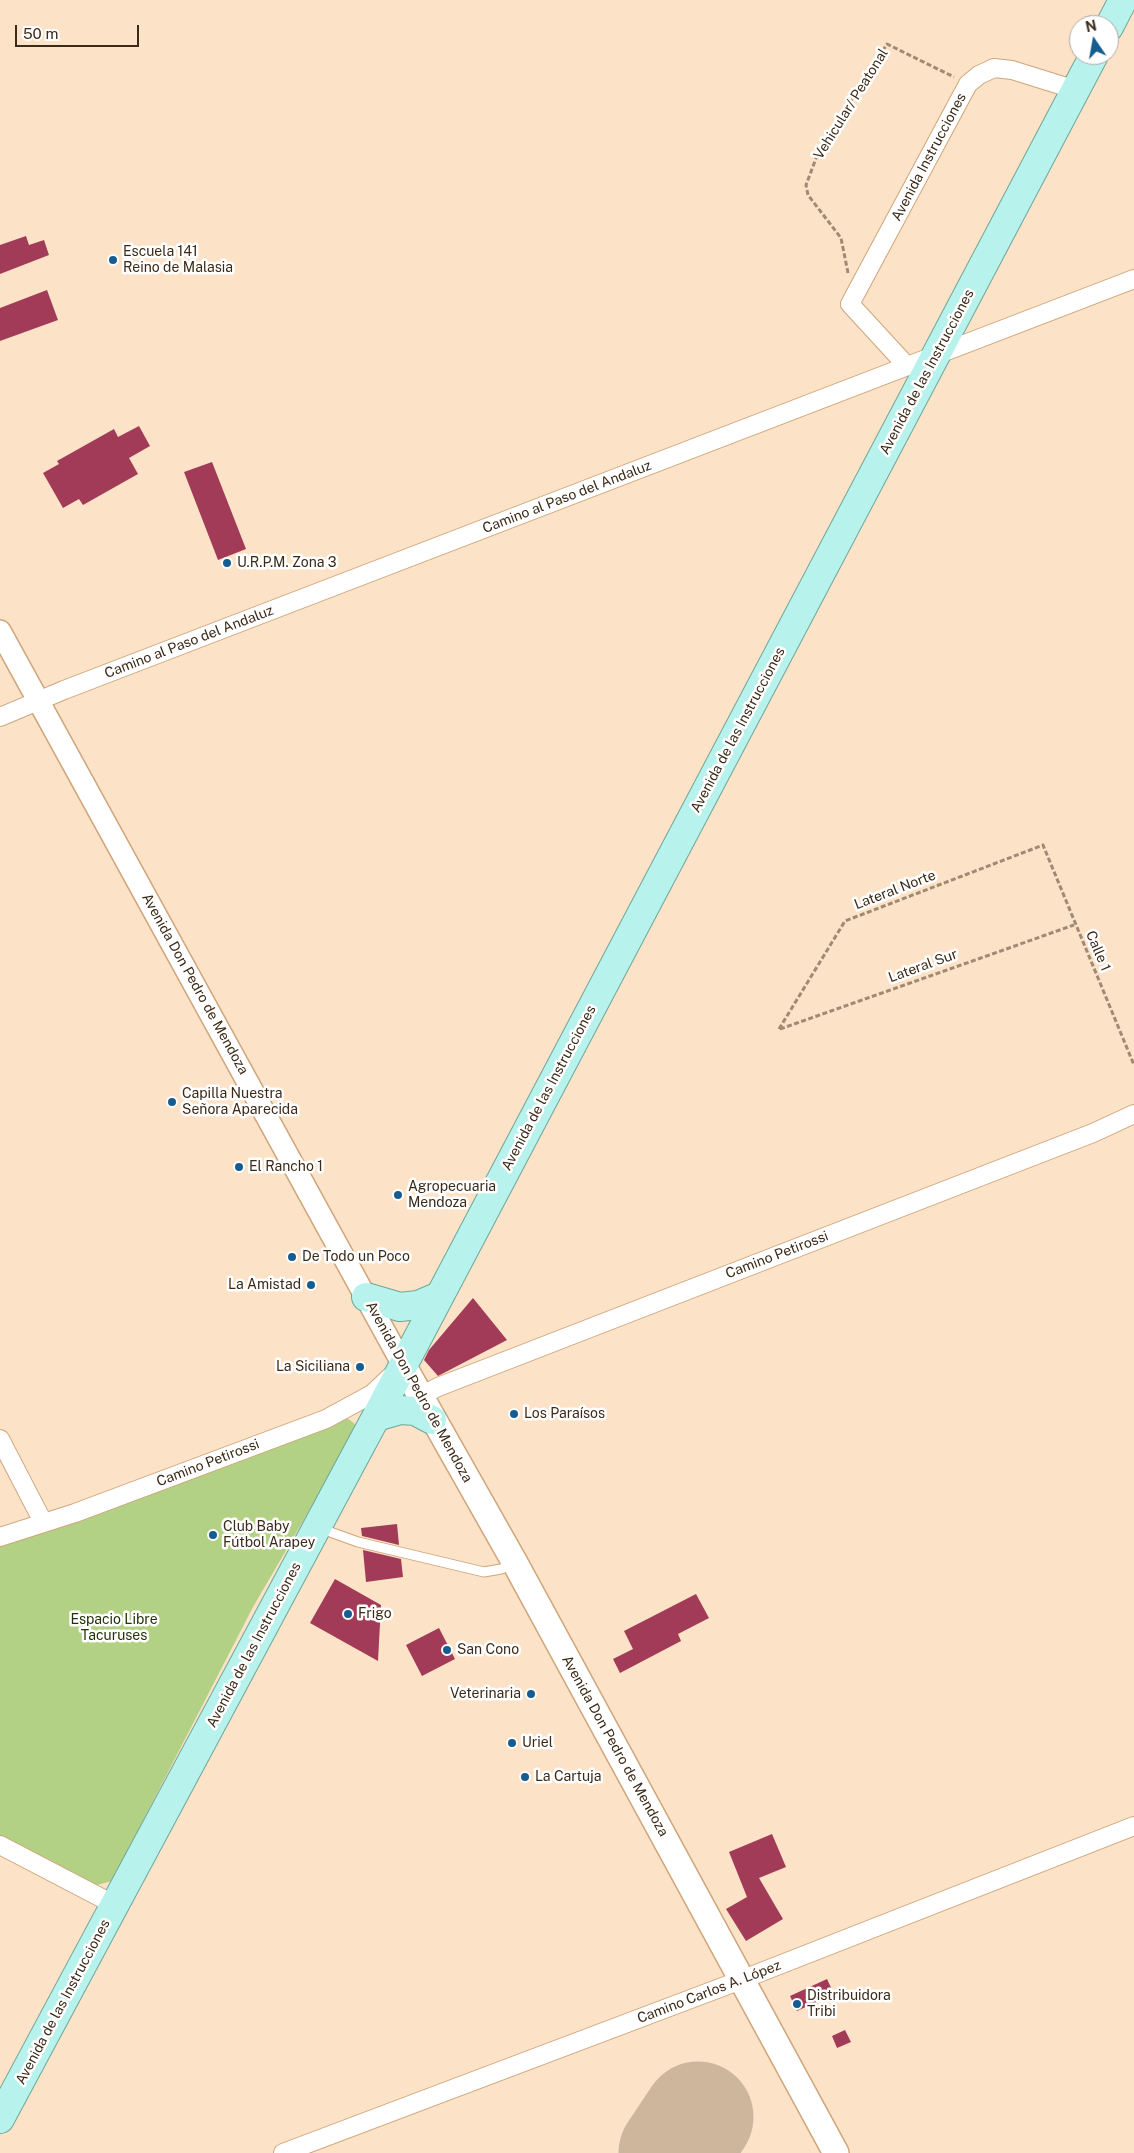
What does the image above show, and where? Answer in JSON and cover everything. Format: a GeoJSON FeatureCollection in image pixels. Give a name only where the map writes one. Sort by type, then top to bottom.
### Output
{"type":"FeatureCollection","features":[{"type":"Feature","properties":{"kind":"main road"},"geometry":{"type":"LineString","coordinates":[[1115,15],[1123,0]]}},
{"type":"Feature","properties":{"kind":"main road","name":"Avenida de las Instrucciones"},"geometry":{"type":"LineString","coordinates":[[0,2120],[376,1417],[1089,65]]}},
{"type":"Feature","properties":{"kind":"main road"},"geometry":{"type":"LineString","coordinates":[[366,1297],[400,1307],[418,1305],[439,1296]]}},
{"type":"Feature","properties":{"kind":"main road","name":"Avenida Don Pedro de Mendoza"},"geometry":{"type":"LineString","coordinates":[[403,1365],[515,1563],[836,2153]]}},
{"type":"Feature","properties":{"kind":"main road"},"geometry":{"type":"LineString","coordinates":[[376,1417],[400,1410],[414,1411],[426,1408]]}},
{"type":"Feature","properties":{"kind":"street","name":"Avenida Instrucciones"},"geometry":{"type":"LineString","coordinates":[[850,304],[968,84],[979,75],[994,68],[1021,72],[1076,90]]}},
{"type":"Feature","properties":{"kind":"street","name":"Camino al Paso del Andaluz"},"geometry":{"type":"LineString","coordinates":[[0,717],[937,353],[1134,279]]}},
{"type":"Feature","properties":{"kind":"street"},"geometry":{"type":"LineString","coordinates":[[850,304],[907,366]]}},
{"type":"Feature","properties":{"kind":"street","name":"Avenida Don Pedro de Mendoza"},"geometry":{"type":"LineString","coordinates":[[0,632],[403,1365]]}},
{"type":"Feature","properties":{"kind":"street","name":"Camino Petirossi"},"geometry":{"type":"LineString","coordinates":[[426,1408],[453,1381],[1084,1137],[1134,1114]]}},
{"type":"Feature","properties":{"kind":"street","name":"Camino Petirossi"},"geometry":{"type":"LineString","coordinates":[[0,1537],[75,1513],[326,1419],[372,1394],[403,1365]]}},
{"type":"Feature","properties":{"kind":"street"},"geometry":{"type":"LineString","coordinates":[[0,1439],[43,1522]]}},
{"type":"Feature","properties":{"kind":"street","name":"Camino Carlos A. López"},"geometry":{"type":"LineString","coordinates":[[283,2153],[742,1980],[1134,1826]]}},
{"type":"Feature","properties":{"kind":"street"},"geometry":{"type":"LineString","coordinates":[[0,1845],[115,1905]]}},
{"type":"Feature","properties":{"kind":"lane"},"geometry":{"type":"LineString","coordinates":[[317,1527],[358,1542],[484,1572],[501,1569],[515,1563]]}},
{"type":"Feature","properties":{"kind":"path","name":"Vehicular/ Peatonal"},"geometry":{"type":"LineString","coordinates":[[850,304],[848,274],[841,238],[808,195],[806,185],[818,153],[887,44],[968,84]]}},
{"type":"Feature","properties":{"kind":"path","name":"Calle 1"},"geometry":{"type":"LineString","coordinates":[[1043,845],[1074,925],[1134,1065]]}},
{"type":"Feature","properties":{"kind":"path","name":"Lateral Norte"},"geometry":{"type":"LineString","coordinates":[[779,1029],[844,921],[1043,845]]}},
{"type":"Feature","properties":{"kind":"path","name":"Lateral Sur"},"geometry":{"type":"LineString","coordinates":[[779,1029],[1074,925]]}},
{"type":"Feature","properties":{"kind":"green space","name":"Espacio Libre Tacuruses"},"geometry":{"type":"Polygon","coordinates":[[[347,1418],[355,1424],[355,1432],[253,1607],[112,1881],[97,1885],[0,1836],[0,1546],[102,1512],[347,1418]]]}},
{"type":"Feature","properties":{"kind":"building"},"geometry":{"type":"Polygon","coordinates":[[[26,236],[29,245],[44,240],[49,255],[0,274],[0,245],[26,236]]]}},
{"type":"Feature","properties":{"kind":"building"},"geometry":{"type":"Polygon","coordinates":[[[47,290],[58,320],[0,341],[0,308],[47,290]]]}},
{"type":"Feature","properties":{"kind":"building"},"geometry":{"type":"Polygon","coordinates":[[[139,426],[150,446],[129,458],[138,474],[83,505],[79,499],[63,508],[43,473],[59,464],[57,461],[114,429],[118,437],[139,426]]]}},
{"type":"Feature","properties":{"kind":"building"},"geometry":{"type":"Polygon","coordinates":[[[212,462],[246,549],[218,560],[184,472],[212,462]]]}},
{"type":"Feature","properties":{"kind":"building"},"geometry":{"type":"Polygon","coordinates":[[[473,1298],[507,1340],[438,1376],[424,1360],[429,1350],[473,1298]]]}},
{"type":"Feature","properties":{"kind":"building"},"geometry":{"type":"Polygon","coordinates":[[[397,1524],[399,1545],[362,1536],[361,1528],[397,1524]]]}},
{"type":"Feature","properties":{"kind":"building"},"geometry":{"type":"Polygon","coordinates":[[[363,1550],[401,1559],[403,1577],[366,1582],[363,1550]]]}},
{"type":"Feature","properties":{"kind":"building","name":"Frigo"},"geometry":{"type":"Polygon","coordinates":[[[335,1579],[381,1605],[378,1661],[310,1623],[335,1579]]]}},
{"type":"Feature","properties":{"kind":"building"},"geometry":{"type":"Polygon","coordinates":[[[696,1594],[709,1618],[678,1634],[681,1641],[620,1673],[613,1659],[633,1649],[624,1631],[696,1594]]]}},
{"type":"Feature","properties":{"kind":"building"},"geometry":{"type":"Polygon","coordinates":[[[439,1628],[455,1659],[422,1676],[406,1645],[439,1628]]]}},
{"type":"Feature","properties":{"kind":"building"},"geometry":{"type":"Polygon","coordinates":[[[772,1834],[786,1867],[759,1878],[783,1919],[746,1941],[726,1909],[747,1897],[729,1852],[772,1834]]]}},
{"type":"Feature","properties":{"kind":"building"},"geometry":{"type":"Polygon","coordinates":[[[827,1979],[834,1994],[797,2011],[790,1996],[827,1979]]]}},
{"type":"Feature","properties":{"kind":"building"},"geometry":{"type":"Polygon","coordinates":[[[845,2030],[851,2042],[837,2048],[832,2036],[845,2030]]]}},
{"type":"Feature","properties":{"kind":"runway"},"geometry":{"type":"LineString","coordinates":[[674,2153],[698,2117]]}},
{"type":"Feature","properties":{"kind":"place","name":"Escuela 141 Reino de Malasia"},"geometry":{"type":"Point","coordinates":[113,260]}},
{"type":"Feature","properties":{"kind":"place","name":"U.R.P.M. Zona 3"},"geometry":{"type":"Point","coordinates":[227,563]}},
{"type":"Feature","properties":{"kind":"place","name":"Capilla Nuestra Señora Aparecida"},"geometry":{"type":"Point","coordinates":[172,1102]}},
{"type":"Feature","properties":{"kind":"place","name":"El Rancho 1"},"geometry":{"type":"Point","coordinates":[239,1167]}},
{"type":"Feature","properties":{"kind":"place","name":"Agropecuaria Mendoza"},"geometry":{"type":"Point","coordinates":[398,1195]}},
{"type":"Feature","properties":{"kind":"place","name":"De Todo un Poco"},"geometry":{"type":"Point","coordinates":[292,1257]}},
{"type":"Feature","properties":{"kind":"place","name":"La Amistad"},"geometry":{"type":"Point","coordinates":[311,1285]}},
{"type":"Feature","properties":{"kind":"place","name":"La Siciliana"},"geometry":{"type":"Point","coordinates":[360,1367]}},
{"type":"Feature","properties":{"kind":"place","name":"Los Paraísos"},"geometry":{"type":"Point","coordinates":[514,1414]}},
{"type":"Feature","properties":{"kind":"place","name":"Club Baby Fútbol Arapey"},"geometry":{"type":"Point","coordinates":[213,1535]}},
{"type":"Feature","properties":{"kind":"place","name":"Frigo"},"geometry":{"type":"Point","coordinates":[348,1614]}},
{"type":"Feature","properties":{"kind":"place","name":"San Cono"},"geometry":{"type":"Point","coordinates":[447,1650]}},
{"type":"Feature","properties":{"kind":"place","name":"Veterinaria"},"geometry":{"type":"Point","coordinates":[531,1694]}},
{"type":"Feature","properties":{"kind":"place","name":"Uriel"},"geometry":{"type":"Point","coordinates":[512,1743]}},
{"type":"Feature","properties":{"kind":"place","name":"La Cartuja"},"geometry":{"type":"Point","coordinates":[525,1777]}},
{"type":"Feature","properties":{"kind":"place","name":"Distribuidora Tribi"},"geometry":{"type":"Point","coordinates":[797,2004]}}]}
